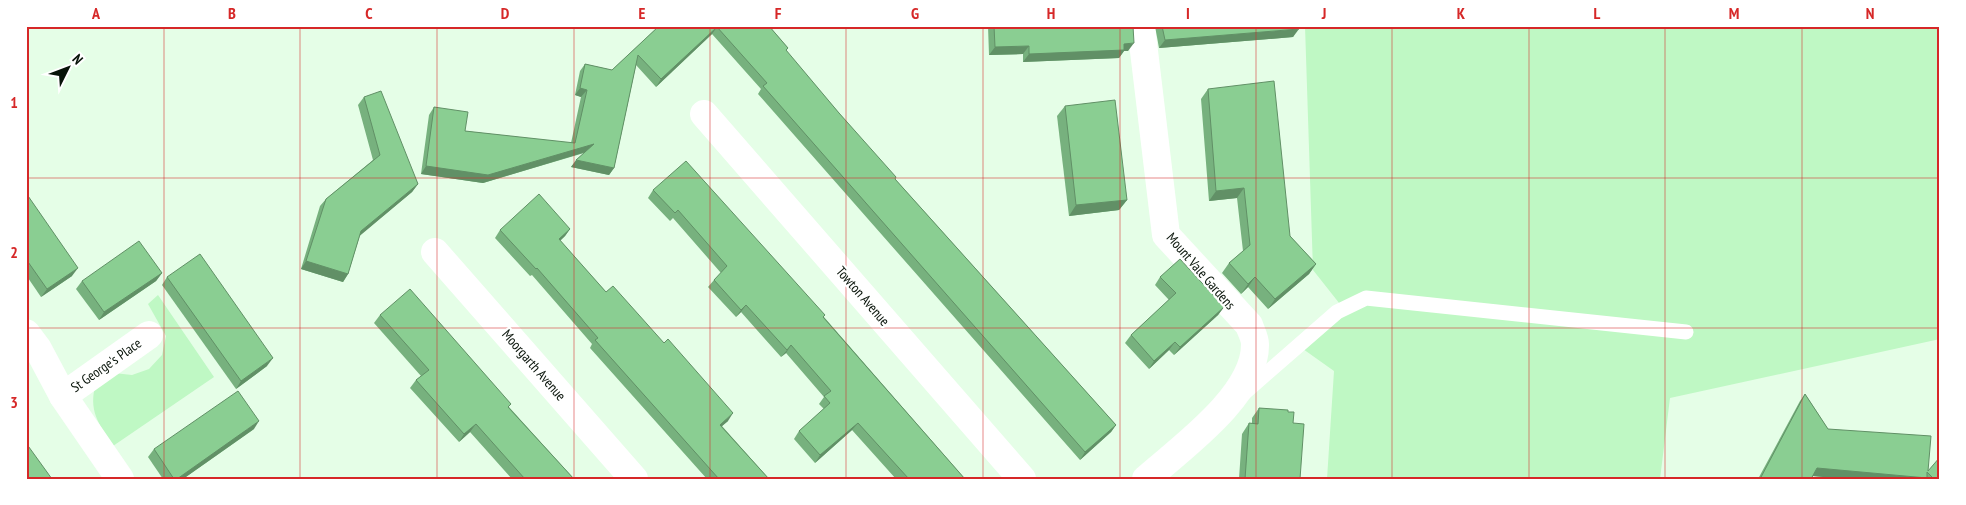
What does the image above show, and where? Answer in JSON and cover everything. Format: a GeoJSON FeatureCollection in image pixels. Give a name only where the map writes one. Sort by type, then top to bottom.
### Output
{"type":"FeatureCollection","features":[{"type":"Feature","properties":{"kind":"street","name":"Mount Vale Gardens"},"geometry":{"type":"LineString","coordinates":[[1141,26],[1166,235],[1250,325],[1255,343],[1252,363],[1244,380],[1222,412],[1146,479]]}},
{"type":"Feature","properties":{"kind":"street","name":"Towton Avenue"},"geometry":{"type":"LineString","coordinates":[[704,114],[1022,479]]}},
{"type":"Feature","properties":{"kind":"street","name":"Moorgarth Avenue"},"geometry":{"type":"LineString","coordinates":[[435,252],[634,479]]}},
{"type":"Feature","properties":{"kind":"street","name":"St George's Place"},"geometry":{"type":"LineString","coordinates":[[26,333],[38,349],[63,396],[120,479]]}},
{"type":"Feature","properties":{"kind":"street","name":"St George's Place"},"geometry":{"type":"LineString","coordinates":[[63,396],[150,334]]}},
{"type":"Feature","properties":{"kind":"lane"},"geometry":{"type":"LineString","coordinates":[[1222,412],[1337,312],[1366,298],[1686,332]]}},
{"type":"Feature","properties":{"kind":"green space"},"geometry":{"type":"Polygon","coordinates":[[[1305,26],[1940,26],[1940,339],[1670,398],[1660,479],[1327,479],[1334,371],[1303,349],[1347,313],[1313,270],[1305,26]]]}},
{"type":"Feature","properties":{"kind":"green space"},"geometry":{"type":"Polygon","coordinates":[[[158,295],[214,377],[113,446],[99,423],[94,409],[93,401],[96,383],[114,373],[132,375],[149,369],[162,355],[166,336],[148,304],[158,295]]]}},
{"type":"Feature","properties":{"kind":"building"},"geometry":{"type":"Polygon","coordinates":[[[659,26],[769,26],[788,48],[786,50],[896,177],[895,179],[1116,425],[1085,452],[763,86],[767,83],[717,27],[661,79],[638,55],[614,168],[576,160],[594,144],[488,175],[426,166],[434,107],[468,112],[465,131],[575,143],[587,90],[580,88],[585,64],[612,70],[659,26]]]}},
{"type":"Feature","properties":{"kind":"building"},"geometry":{"type":"Polygon","coordinates":[[[994,26],[1133,26],[1134,43],[1124,44],[1124,50],[1029,54],[1029,46],[995,47],[994,26]]]}},
{"type":"Feature","properties":{"kind":"building"},"geometry":{"type":"Polygon","coordinates":[[[1162,26],[1299,26],[1299,29],[1165,40],[1162,26]]]}},
{"type":"Feature","properties":{"kind":"building"},"geometry":{"type":"Polygon","coordinates":[[[1274,81],[1290,236],[1316,264],[1275,299],[1255,277],[1248,284],[1229,263],[1250,245],[1244,188],[1216,191],[1208,89],[1274,81]]]}},
{"type":"Feature","properties":{"kind":"building"},"geometry":{"type":"Polygon","coordinates":[[[381,91],[418,184],[361,231],[348,274],[306,261],[326,199],[380,155],[364,97],[381,91]]]}},
{"type":"Feature","properties":{"kind":"building"},"geometry":{"type":"Polygon","coordinates":[[[1115,100],[1127,200],[1076,205],[1065,106],[1115,100]]]}},
{"type":"Feature","properties":{"kind":"building"},"geometry":{"type":"Polygon","coordinates":[[[686,161],[825,315],[823,317],[965,479],[909,479],[858,423],[820,455],[799,431],[830,403],[824,396],[831,391],[791,345],[787,350],[746,305],[741,310],[714,280],[727,266],[678,210],[675,213],[653,190],[686,161]]]}},
{"type":"Feature","properties":{"kind":"building"},"geometry":{"type":"Polygon","coordinates":[[[26,193],[78,268],[47,289],[26,259],[26,193]]]}},
{"type":"Feature","properties":{"kind":"building"},"geometry":{"type":"Polygon","coordinates":[[[539,194],[570,229],[559,239],[606,292],[613,286],[664,343],[668,339],[733,413],[720,425],[769,479],[719,479],[595,340],[598,338],[537,268],[500,230],[539,194]]]}},
{"type":"Feature","properties":{"kind":"building"},"geometry":{"type":"Polygon","coordinates":[[[139,241],[162,273],[104,312],[82,281],[139,241]]]}},
{"type":"Feature","properties":{"kind":"building"},"geometry":{"type":"Polygon","coordinates":[[[200,254],[273,358],[241,381],[167,277],[200,254]]]}},
{"type":"Feature","properties":{"kind":"building"},"geometry":{"type":"Polygon","coordinates":[[[1180,259],[1224,307],[1180,347],[1175,342],[1154,361],[1131,335],[1176,293],[1160,277],[1180,259]]]}},
{"type":"Feature","properties":{"kind":"building"},"geometry":{"type":"Polygon","coordinates":[[[410,289],[511,404],[508,407],[574,479],[525,479],[476,424],[464,434],[416,380],[429,370],[380,315],[410,289]]]}},
{"type":"Feature","properties":{"kind":"building"},"geometry":{"type":"Polygon","coordinates":[[[238,391],[259,421],[177,479],[174,479],[154,449],[238,391]]]}},
{"type":"Feature","properties":{"kind":"building"},"geometry":{"type":"Polygon","coordinates":[[[1805,394],[1828,429],[1931,436],[1928,471],[1940,457],[1940,479],[1934,479],[1927,472],[1927,478],[1817,468],[1811,479],[1760,479],[1805,394]]]}},
{"type":"Feature","properties":{"kind":"building"},"geometry":{"type":"Polygon","coordinates":[[[1259,408],[1294,412],[1293,423],[1304,424],[1300,479],[1245,479],[1249,423],[1258,424],[1259,408]]]}},
{"type":"Feature","properties":{"kind":"building"},"geometry":{"type":"Polygon","coordinates":[[[26,443],[52,479],[26,479],[26,443]]]}}]}
